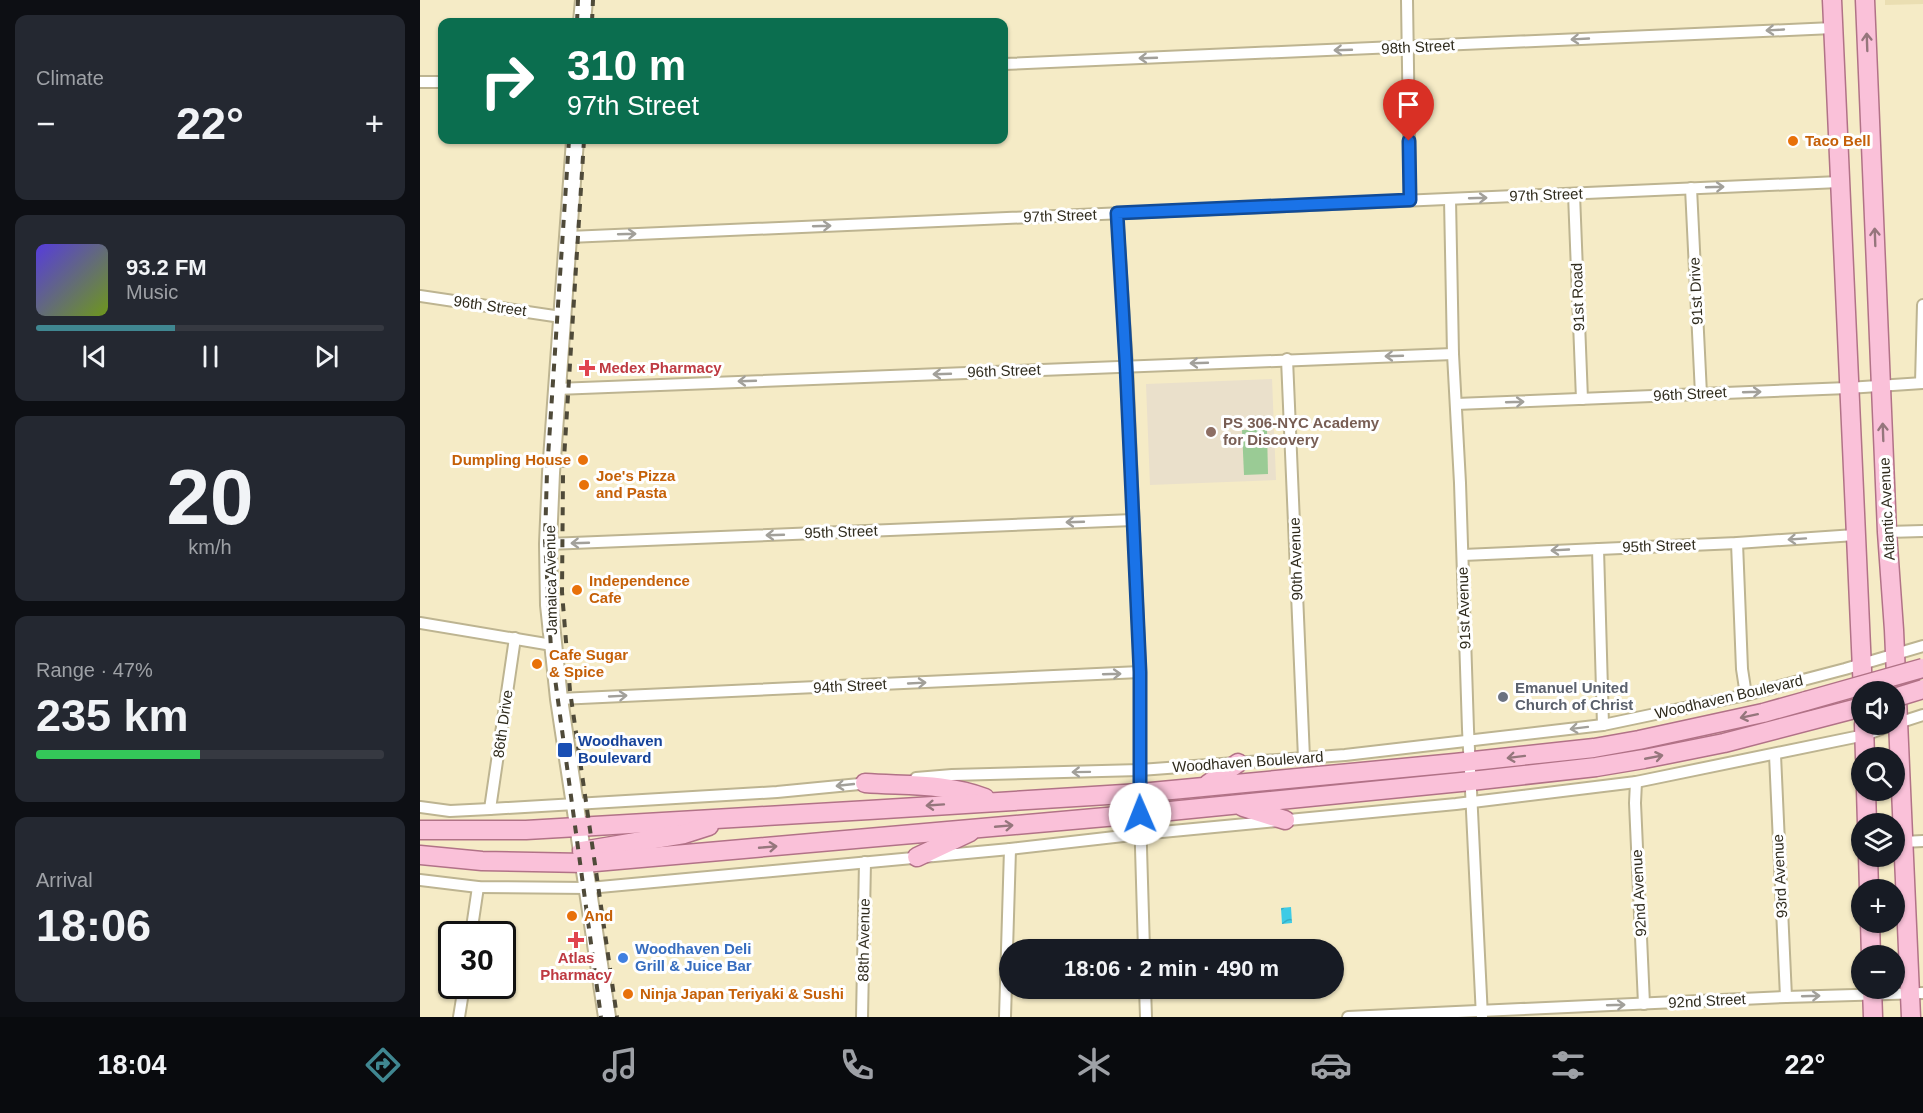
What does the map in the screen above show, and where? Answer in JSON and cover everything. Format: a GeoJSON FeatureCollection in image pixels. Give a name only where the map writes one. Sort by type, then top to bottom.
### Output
{"type":"FeatureCollection","features":[{"type":"Feature","properties":{"kind":"main road"},"geometry":{"type":"LineString","coordinates":[[582,18],[584,0]]}},
{"type":"Feature","properties":{"kind":"main road"},"geometry":{"type":"LineString","coordinates":[[1832,0],[1863,681]]}},
{"type":"Feature","properties":{"kind":"main road","name":"Atlantic Avenue"},"geometry":{"type":"LineString","coordinates":[[1865,0],[1887,532],[1896,681]]}},
{"type":"Feature","properties":{"kind":"main road","name":"Jamaica Avenue"},"geometry":{"type":"LineString","coordinates":[[575,144],[556,388],[548,544],[552,645],[607,1017]]}},
{"type":"Feature","properties":{"kind":"main road","name":"Woodhaven Boulevard"},"geometry":{"type":"LineString","coordinates":[[420,830],[518,831],[1140,792],[1470,762],[1594,748],[1639,740],[1762,713],[1923,668]]}},
{"type":"Feature","properties":{"kind":"main road"},"geometry":{"type":"LineString","coordinates":[[1905,695],[1923,690]]}},
{"type":"Feature","properties":{"kind":"main road"},"geometry":{"type":"LineString","coordinates":[[420,855],[482,861],[583,857],[979,828],[1471,782],[1644,759],[1724,743],[1851,710]]}},
{"type":"Feature","properties":{"kind":"main road","name":"Atlantic Avenue"},"geometry":{"type":"LineString","coordinates":[[1897,735],[1901,813]]}},
{"type":"Feature","properties":{"kind":"main road"},"geometry":{"type":"LineString","coordinates":[[1204,786],[1238,763]]}},
{"type":"Feature","properties":{"kind":"main road"},"geometry":{"type":"LineString","coordinates":[[865,783],[960,790],[992,801]]}},
{"type":"Feature","properties":{"kind":"main road"},"geometry":{"type":"LineString","coordinates":[[1236,805],[1285,820]]}},
{"type":"Feature","properties":{"kind":"main road"},"geometry":{"type":"LineString","coordinates":[[583,857],[684,834],[733,818]]}},
{"type":"Feature","properties":{"kind":"main road"},"geometry":{"type":"LineString","coordinates":[[917,857],[979,828]]}},
{"type":"Feature","properties":{"kind":"main road","name":"Atlantic Avenue"},"geometry":{"type":"LineString","coordinates":[[1905,865],[1916,994],[1911,1017]]}},
{"type":"Feature","properties":{"kind":"main road"},"geometry":{"type":"LineString","coordinates":[[1872,999],[1873,1017]]}},
{"type":"Feature","properties":{"kind":"street"},"geometry":{"type":"LineString","coordinates":[[1407,0],[1410,200]]}},
{"type":"Feature","properties":{"kind":"street","name":"98th Street"},"geometry":{"type":"LineString","coordinates":[[1008,64],[1833,28]]}},
{"type":"Feature","properties":{"kind":"street"},"geometry":{"type":"LineString","coordinates":[[420,82],[438,82]]}},
{"type":"Feature","properties":{"kind":"street","name":"97th Street"},"geometry":{"type":"LineString","coordinates":[[569,237],[1839,182]]}},
{"type":"Feature","properties":{"kind":"street","name":"91st Drive"},"geometry":{"type":"LineString","coordinates":[[1691,188],[1701,394]]}},
{"type":"Feature","properties":{"kind":"street","name":"91st Road"},"geometry":{"type":"LineString","coordinates":[[1574,194],[1582,399]]}},
{"type":"Feature","properties":{"kind":"street","name":"91st Avenue"},"geometry":{"type":"LineString","coordinates":[[1450,199],[1453,354],[1482,1014]]}},
{"type":"Feature","properties":{"kind":"street"},"geometry":{"type":"LineString","coordinates":[[1117,213],[1140,672],[1140,814],[1144,939]]}},
{"type":"Feature","properties":{"kind":"street","name":"96th Street"},"geometry":{"type":"LineString","coordinates":[[420,296],[561,317]]}},
{"type":"Feature","properties":{"kind":"street"},"geometry":{"type":"LineString","coordinates":[[1922,383],[1923,305]]}},
{"type":"Feature","properties":{"kind":"street","name":"96th Street"},"geometry":{"type":"LineString","coordinates":[[556,388],[1453,354]]}},
{"type":"Feature","properties":{"kind":"street","name":"90th Avenue"},"geometry":{"type":"LineString","coordinates":[[1287,359],[1304,758]]}},
{"type":"Feature","properties":{"kind":"street","name":"96th Street"},"geometry":{"type":"LineString","coordinates":[[1456,404],[1922,383]]}},
{"type":"Feature","properties":{"kind":"street","name":"95th Street"},"geometry":{"type":"LineString","coordinates":[[548,544],[1133,520]]}},
{"type":"Feature","properties":{"kind":"street"},"geometry":{"type":"LineString","coordinates":[[1887,532],[1923,531]]}},
{"type":"Feature","properties":{"kind":"street","name":"95th Street"},"geometry":{"type":"LineString","coordinates":[[1462,555],[1737,543],[1855,535]]}},
{"type":"Feature","properties":{"kind":"street"},"geometry":{"type":"LineString","coordinates":[[1737,543],[1742,659],[1746,695]]}},
{"type":"Feature","properties":{"kind":"street"},"geometry":{"type":"LineString","coordinates":[[1598,549],[1603,725]]}},
{"type":"Feature","properties":{"kind":"street"},"geometry":{"type":"LineString","coordinates":[[420,623],[552,645]]}},
{"type":"Feature","properties":{"kind":"street","name":"86th Drive"},"geometry":{"type":"LineString","coordinates":[[490,809],[515,638]]}},
{"type":"Feature","properties":{"kind":"street","name":"Woodhaven Boulevard"},"geometry":{"type":"LineString","coordinates":[[420,807],[450,811],[490,809],[777,792],[952,775],[1140,770],[1304,758],[1469,741],[1603,725],[1746,695],[1862,665],[1923,646]]}},
{"type":"Feature","properties":{"kind":"street","name":"94th Street"},"geometry":{"type":"LineString","coordinates":[[559,699],[1140,672]]}},
{"type":"Feature","properties":{"kind":"street"},"geometry":{"type":"LineString","coordinates":[[1905,721],[1923,715]]}},
{"type":"Feature","properties":{"kind":"street"},"geometry":{"type":"LineString","coordinates":[[420,880],[478,887],[589,888],[1010,849],[1472,802],[1636,783],[1775,755],[1851,734]]}},
{"type":"Feature","properties":{"kind":"street","name":"93rd Avenue"},"geometry":{"type":"LineString","coordinates":[[1775,755],[1785,997]]}},
{"type":"Feature","properties":{"kind":"street","name":"92nd Avenue"},"geometry":{"type":"LineString","coordinates":[[1636,783],[1644,1004]]}},
{"type":"Feature","properties":{"kind":"street"},"geometry":{"type":"LineString","coordinates":[[1905,842],[1923,841]]}},
{"type":"Feature","properties":{"kind":"street"},"geometry":{"type":"LineString","coordinates":[[1005,1017],[1010,849]]}},
{"type":"Feature","properties":{"kind":"street","name":"88th Avenue"},"geometry":{"type":"LineString","coordinates":[[862,1017],[865,862]]}},
{"type":"Feature","properties":{"kind":"street"},"geometry":{"type":"LineString","coordinates":[[473,921],[478,887]]}},
{"type":"Feature","properties":{"kind":"street","name":"92nd Street"},"geometry":{"type":"LineString","coordinates":[[1348,1017],[1482,1014],[1851,992]]}},
{"type":"Feature","properties":{"kind":"street"},"geometry":{"type":"LineString","coordinates":[[459,1017],[462,999]]}},
{"type":"Feature","properties":{"kind":"street"},"geometry":{"type":"LineString","coordinates":[[1145,999],[1146,1017]]}},
{"type":"Feature","properties":{"kind":"shaded area"},"geometry":{"type":"Polygon","coordinates":[[[1885,0],[1923,0],[1923,4],[1885,5],[1885,0]]]}},
{"type":"Feature","properties":{"kind":"shaded area","name":"PS 306-NYC Academy for Discovery"},"geometry":{"type":"Polygon","coordinates":[[[1272,379],[1276,480],[1150,485],[1146,384],[1272,379]]]}},
{"type":"Feature","properties":{"kind":"green space"},"geometry":{"type":"Polygon","coordinates":[[[1242,430],[1267,430],[1268,474],[1244,475],[1242,430]]]}},
{"type":"Feature","properties":{"kind":"water"},"geometry":{"type":"Polygon","coordinates":[[[1291,907],[1292,923],[1282,924],[1281,908],[1291,907]]]}},
{"type":"Feature","properties":{"kind":"railway"},"geometry":{"type":"LineString","coordinates":[[577,18],[578,0]]}},
{"type":"Feature","properties":{"kind":"railway"},"geometry":{"type":"LineString","coordinates":[[592,18],[593,0]]}},
{"type":"Feature","properties":{"kind":"railway"},"geometry":{"type":"LineString","coordinates":[[569,144],[547,472],[545,540],[551,649],[601,1017]]}},
{"type":"Feature","properties":{"kind":"railway"},"geometry":{"type":"LineString","coordinates":[[584,144],[563,475],[562,592],[570,691],[617,1017]]}},
{"type":"Feature","properties":{"kind":"place","name":"Taco Bell"},"geometry":{"type":"Point","coordinates":[1793,141]}},
{"type":"Feature","properties":{"kind":"place","name":"Medex Pharmacy"},"geometry":{"type":"Point","coordinates":[587,368]}},
{"type":"Feature","properties":{"kind":"place","name":"PS 306-NYC Academy for Discovery"},"geometry":{"type":"Point","coordinates":[1211,432]}},
{"type":"Feature","properties":{"kind":"place","name":"Dumpling House"},"geometry":{"type":"Point","coordinates":[583,460]}},
{"type":"Feature","properties":{"kind":"place","name":"Joe's Pizza and Pasta"},"geometry":{"type":"Point","coordinates":[584,485]}},
{"type":"Feature","properties":{"kind":"place","name":"Independence Cafe"},"geometry":{"type":"Point","coordinates":[577,590]}},
{"type":"Feature","properties":{"kind":"place","name":"Cafe Sugar & Spice"},"geometry":{"type":"Point","coordinates":[537,664]}},
{"type":"Feature","properties":{"kind":"place","name":"Emanuel United Church of Christ"},"geometry":{"type":"Point","coordinates":[1503,697]}},
{"type":"Feature","properties":{"kind":"place","name":"Woodhaven Boulevard"},"geometry":{"type":"Point","coordinates":[565,750]}},
{"type":"Feature","properties":{"kind":"place","name":"And"},"geometry":{"type":"Point","coordinates":[572,916]}},
{"type":"Feature","properties":{"kind":"place","name":"Atlas Pharmacy"},"geometry":{"type":"Point","coordinates":[576,940]}},
{"type":"Feature","properties":{"kind":"place","name":"Woodhaven Deli Grill & Juice Bar"},"geometry":{"type":"Point","coordinates":[623,958]}},
{"type":"Feature","properties":{"kind":"place","name":"Ninja Japan Teriyaki & Sushi"},"geometry":{"type":"Point","coordinates":[628,994]}},
{"type":"Feature","properties":{"kind":"route"},"geometry":{"type":"LineString","coordinates":[[1140,814],[1140,672],[1117,213],[1410,200],[1409,141]]}}]}
